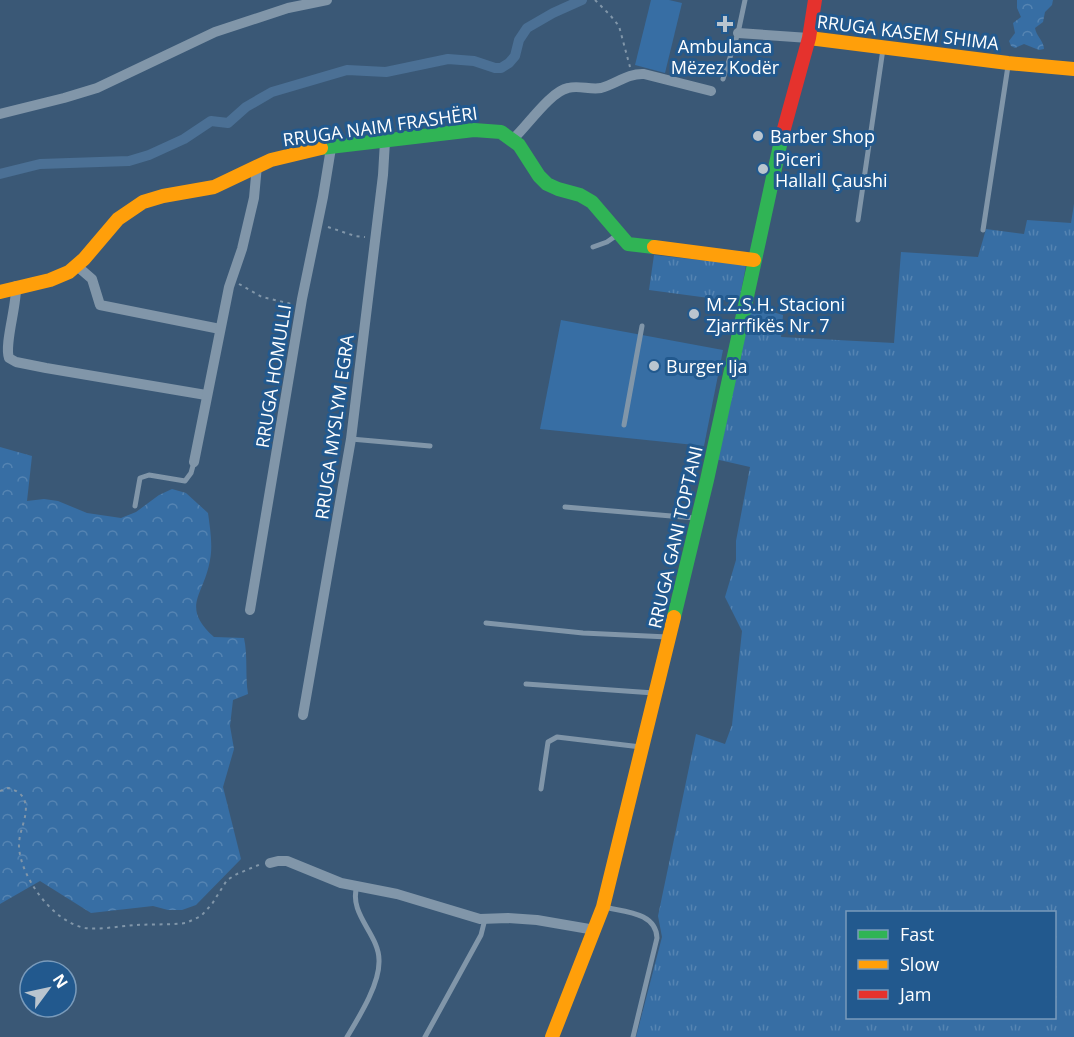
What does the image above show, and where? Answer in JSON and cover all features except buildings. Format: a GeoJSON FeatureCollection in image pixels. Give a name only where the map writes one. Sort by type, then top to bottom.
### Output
{"type":"FeatureCollection","features":[{"type":"Feature","properties":{"kind":"main road","name":"RRUGA GANI TOPTANI"},"geometry":{"type":"LineString","coordinates":[[552,1037],[603,907],[697,518],[781,140],[809,38],[815,0]]}},
{"type":"Feature","properties":{"kind":"main road","name":"RRUGA KASEM SHIMA"},"geometry":{"type":"LineString","coordinates":[[809,38],[1074,69]]}},
{"type":"Feature","properties":{"kind":"main road","name":"RRUGA NAIM FRASHËRI"},"geometry":{"type":"LineString","coordinates":[[0,292],[16,286],[52,280],[77,266],[121,215],[142,202],[224,184],[257,165],[293,153],[487,129],[496,130],[514,138]]}},
{"type":"Feature","properties":{"kind":"main road"},"geometry":{"type":"LineString","coordinates":[[514,138],[543,180],[562,192],[574,193],[592,202],[606,217],[617,235],[628,244],[754,261]]}},
{"type":"Feature","properties":{"kind":"street"},"geometry":{"type":"LineString","coordinates":[[0,114],[97,88],[215,32],[288,8],[327,0]]}},
{"type":"Feature","properties":{"kind":"street","name":"RRUGA KASEM SHIMA"},"geometry":{"type":"LineString","coordinates":[[738,33],[809,38]]}},
{"type":"Feature","properties":{"kind":"street"},"geometry":{"type":"LineString","coordinates":[[514,138],[556,94],[570,87],[599,88],[633,74],[644,74],[711,91]]}},
{"type":"Feature","properties":{"kind":"street","name":"RRUGA MYSLYM EGRA"},"geometry":{"type":"LineString","coordinates":[[303,716],[351,439],[383,175],[385,141]]}},
{"type":"Feature","properties":{"kind":"street","name":"RRUGA HOMULLI"},"geometry":{"type":"LineString","coordinates":[[250,610],[301,306],[331,148]]}},
{"type":"Feature","properties":{"kind":"street"},"geometry":{"type":"LineString","coordinates":[[194,462],[220,329],[254,198],[257,165]]}},
{"type":"Feature","properties":{"kind":"street"},"geometry":{"type":"LineString","coordinates":[[77,266],[92,279],[100,305],[220,329]]}},
{"type":"Feature","properties":{"kind":"street"},"geometry":{"type":"LineString","coordinates":[[16,286],[16,299],[7,348],[9,358],[16,362],[46,368],[206,395]]}},
{"type":"Feature","properties":{"kind":"street"},"geometry":{"type":"LineString","coordinates":[[270,863],[287,861],[341,882],[397,894],[472,917],[537,920],[595,930]]}},
{"type":"Feature","properties":{"kind":"lane"},"geometry":{"type":"LineString","coordinates":[[723,80],[738,33],[745,0]]}},
{"type":"Feature","properties":{"kind":"lane"},"geometry":{"type":"LineString","coordinates":[[858,220],[883,48]]}},
{"type":"Feature","properties":{"kind":"lane"},"geometry":{"type":"LineString","coordinates":[[982,230],[1008,63]]}},
{"type":"Feature","properties":{"kind":"lane"},"geometry":{"type":"LineString","coordinates":[[593,247],[617,235]]}},
{"type":"Feature","properties":{"kind":"lane"},"geometry":{"type":"LineString","coordinates":[[624,425],[642,326]]}},
{"type":"Feature","properties":{"kind":"lane"},"geometry":{"type":"LineString","coordinates":[[351,439],[430,446]]}},
{"type":"Feature","properties":{"kind":"lane"},"geometry":{"type":"LineString","coordinates":[[135,506],[141,478],[149,475],[185,481],[191,473],[194,462]]}},
{"type":"Feature","properties":{"kind":"lane"},"geometry":{"type":"LineString","coordinates":[[566,507],[697,518]]}},
{"type":"Feature","properties":{"kind":"lane"},"geometry":{"type":"LineString","coordinates":[[486,623],[583,633],[669,637]]}},
{"type":"Feature","properties":{"kind":"lane"},"geometry":{"type":"LineString","coordinates":[[526,684],[656,693]]}},
{"type":"Feature","properties":{"kind":"lane"},"geometry":{"type":"LineString","coordinates":[[542,789],[548,742],[557,737],[643,747]]}},
{"type":"Feature","properties":{"kind":"lane"},"geometry":{"type":"LineString","coordinates":[[347,1037],[361,1013],[378,971],[380,960],[371,936],[360,917],[357,886]]}},
{"type":"Feature","properties":{"kind":"lane"},"geometry":{"type":"LineString","coordinates":[[603,907],[643,916],[651,921],[657,931],[633,1037]]}},
{"type":"Feature","properties":{"kind":"lane"},"geometry":{"type":"LineString","coordinates":[[424,1037],[481,935],[485,919]]}},
{"type":"Feature","properties":{"kind":"path"},"geometry":{"type":"LineString","coordinates":[[595,0],[619,26],[633,74]]}},
{"type":"Feature","properties":{"kind":"path"},"geometry":{"type":"LineString","coordinates":[[318,221],[333,230],[374,238]]}},
{"type":"Feature","properties":{"kind":"path"},"geometry":{"type":"LineString","coordinates":[[231,282],[245,285],[262,297],[301,306]]}},
{"type":"Feature","properties":{"kind":"path"},"geometry":{"type":"LineString","coordinates":[[0,791],[8,788],[16,790],[26,802],[19,847],[23,866],[31,883],[56,912],[83,928],[186,923],[201,916],[212,904],[227,880],[260,864],[270,863]]}},
{"type":"Feature","properties":{"kind":"green space"},"geometry":{"type":"Polygon","coordinates":[[[651,0],[682,3],[665,73],[635,65],[651,0]]]}},
{"type":"Feature","properties":{"kind":"green space"},"geometry":{"type":"Polygon","coordinates":[[[1017,0],[1053,0],[1052,5],[1045,12],[1043,22],[1035,28],[1044,49],[1039,50],[1024,44],[1015,48],[1011,46],[1009,41],[1015,33],[1013,23],[1021,17],[1017,8],[1017,0]]]}},
{"type":"Feature","properties":{"kind":"green space"},"geometry":{"type":"Polygon","coordinates":[[[1074,204],[1074,1037],[636,1037],[662,937],[658,916],[696,734],[725,744],[732,725],[742,631],[725,597],[736,560],[736,541],[750,467],[715,459],[751,306],[783,315],[781,337],[894,343],[901,252],[978,257],[986,229],[1024,234],[1027,220],[1071,223],[1074,204]]]}},
{"type":"Feature","properties":{"kind":"green space"},"geometry":{"type":"Polygon","coordinates":[[[654,255],[746,265],[739,302],[649,290],[654,255]]]}},
{"type":"Feature","properties":{"kind":"green space"},"geometry":{"type":"Polygon","coordinates":[[[561,320],[723,350],[704,446],[540,429],[561,320]]]}},
{"type":"Feature","properties":{"kind":"green space"},"geometry":{"type":"Polygon","coordinates":[[[0,447],[32,456],[27,501],[44,499],[58,501],[87,513],[121,518],[136,512],[159,495],[172,489],[186,493],[208,513],[211,554],[196,609],[198,617],[214,637],[244,638],[248,694],[233,700],[230,726],[234,749],[223,787],[241,859],[196,905],[182,910],[168,910],[153,906],[91,913],[40,881],[0,904],[0,447]]]}},
{"type":"Feature","properties":{"kind":"waterway"},"geometry":{"type":"LineString","coordinates":[[0,174],[40,164],[129,161],[149,155],[184,139],[211,121],[228,123],[246,107],[272,92],[347,70],[386,72],[448,59],[474,61],[501,68],[515,56],[519,40],[527,28],[582,0]]}},
{"type":"Feature","properties":{"kind":"traffic: fast"},"geometry":{"type":"LineString","coordinates":[[321,148],[474,130],[501,132],[519,145],[539,176],[547,184],[580,195],[592,202],[628,244],[654,247]]}},
{"type":"Feature","properties":{"kind":"traffic: fast"},"geometry":{"type":"LineString","coordinates":[[674,617],[707,480],[782,136]]}},
{"type":"Feature","properties":{"kind":"traffic: slow"},"geometry":{"type":"LineString","coordinates":[[809,38],[1074,69]]}},
{"type":"Feature","properties":{"kind":"traffic: slow"},"geometry":{"type":"LineString","coordinates":[[0,292],[50,280],[69,272],[84,259],[118,219],[143,202],[214,187],[271,160],[321,148]]}},
{"type":"Feature","properties":{"kind":"traffic: slow"},"geometry":{"type":"LineString","coordinates":[[654,247],[754,260]]}},
{"type":"Feature","properties":{"kind":"traffic: slow"},"geometry":{"type":"LineString","coordinates":[[552,1037],[603,907],[674,617]]}},
{"type":"Feature","properties":{"kind":"traffic: jam"},"geometry":{"type":"LineString","coordinates":[[782,136],[809,38],[815,0]]}},
{"type":"Feature","properties":{"kind":"place","name":"Ambulanca Mëzez Kodër"},"geometry":{"type":"Point","coordinates":[725,24]}},
{"type":"Feature","properties":{"kind":"place","name":"Barber Shop"},"geometry":{"type":"Point","coordinates":[758,136]}},
{"type":"Feature","properties":{"kind":"place","name":"Piceri Hallall Çaushi"},"geometry":{"type":"Point","coordinates":[763,169]}},
{"type":"Feature","properties":{"kind":"place","name":"M.Z.S.H. Stacioni Zjarrfikës Nr. 7"},"geometry":{"type":"Point","coordinates":[694,314]}},
{"type":"Feature","properties":{"kind":"place","name":"Burger Ija"},"geometry":{"type":"Point","coordinates":[654,366]}}]}
